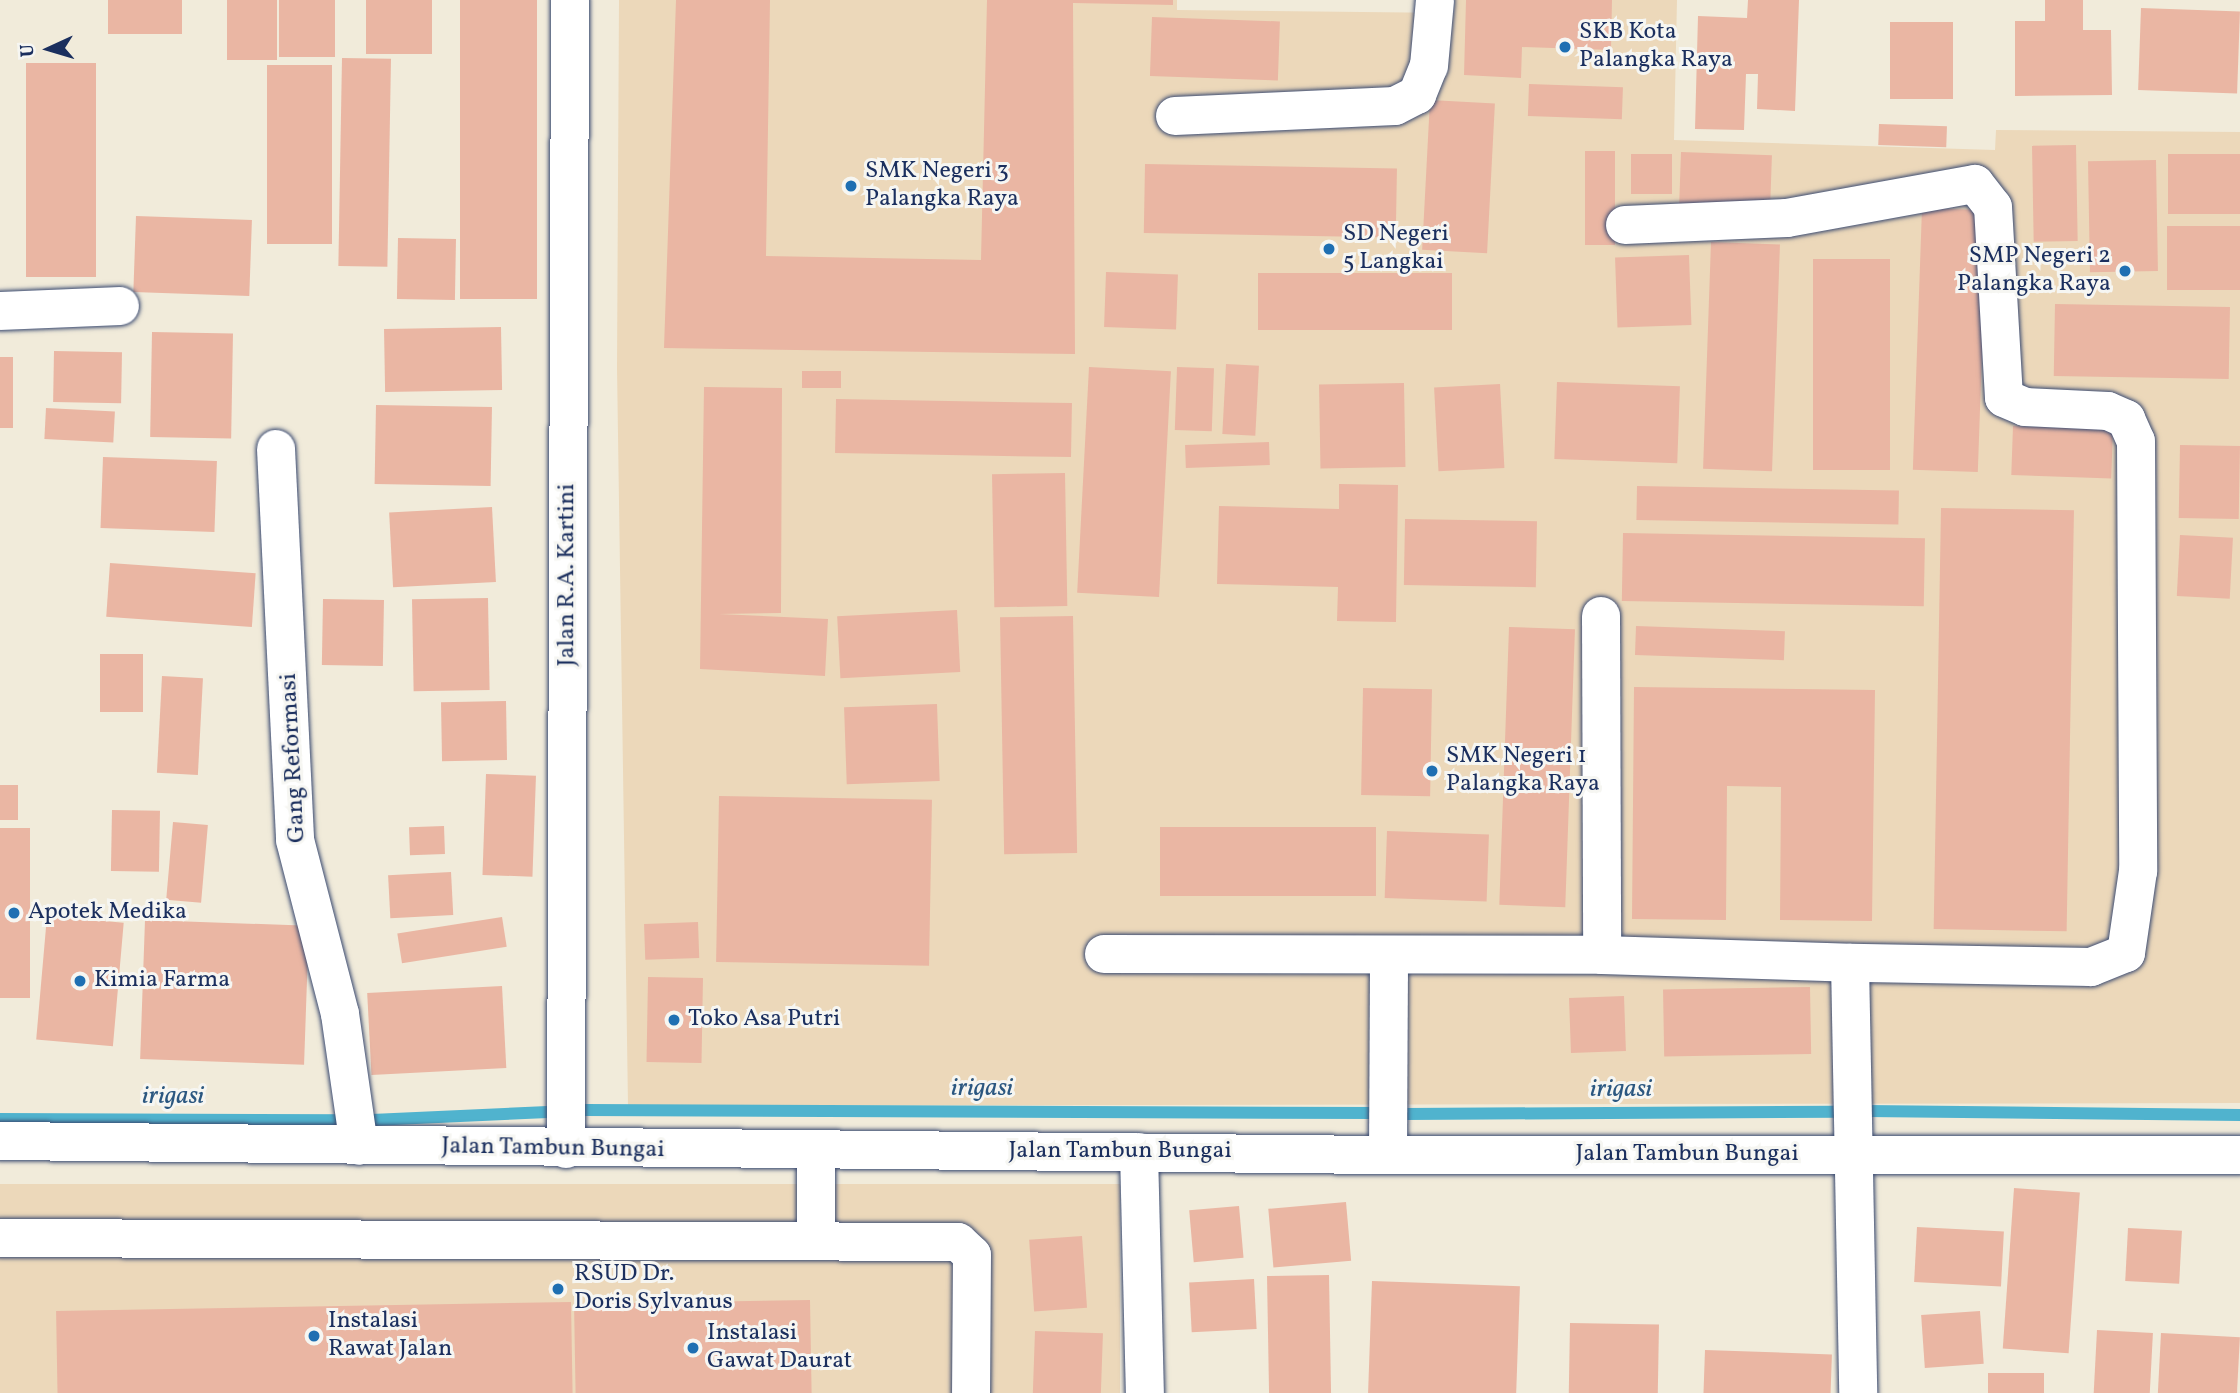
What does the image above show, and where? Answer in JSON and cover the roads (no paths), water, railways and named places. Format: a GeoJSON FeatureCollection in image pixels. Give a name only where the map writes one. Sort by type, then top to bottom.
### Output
{"type":"FeatureCollection","features":[{"type":"Feature","properties":{"kind":"main road","name":"Jalan R.A. Kartini"},"geometry":{"type":"LineString","coordinates":[[566,1149],[570,0]]}},
{"type":"Feature","properties":{"kind":"main road"},"geometry":{"type":"LineString","coordinates":[[1175,116],[1395,106],[1417,94],[1429,66],[1435,0]]}},
{"type":"Feature","properties":{"kind":"main road"},"geometry":{"type":"LineString","coordinates":[[1104,954],[1602,955],[2091,967],[2126,953],[2138,871],[2136,441],[2126,419],[2108,411],[2025,407],[2004,398],[1993,207],[1975,184],[1787,218],[1625,225]]}},
{"type":"Feature","properties":{"kind":"main road"},"geometry":{"type":"LineString","coordinates":[[0,311],[120,306]]}},
{"type":"Feature","properties":{"kind":"main road","name":"Gang Reformasi"},"geometry":{"type":"LineString","coordinates":[[276,449],[295,840],[340,1014],[359,1146]]}},
{"type":"Feature","properties":{"kind":"main road"},"geometry":{"type":"LineString","coordinates":[[1601,616],[1602,955]]}},
{"type":"Feature","properties":{"kind":"main road"},"geometry":{"type":"LineString","coordinates":[[1388,1155],[1389,956]]}},
{"type":"Feature","properties":{"kind":"main road"},"geometry":{"type":"LineString","coordinates":[[1850,963],[1857,1155],[1858,1393]]}},
{"type":"Feature","properties":{"kind":"main road","name":"Jalan Tambun Bungai"},"geometry":{"type":"LineString","coordinates":[[0,1141],[566,1149],[1388,1155],[2240,1155]]}},
{"type":"Feature","properties":{"kind":"main road"},"geometry":{"type":"LineString","coordinates":[[816,1150],[816,1241]]}},
{"type":"Feature","properties":{"kind":"main road"},"geometry":{"type":"LineString","coordinates":[[1139,1152],[1146,1393]]}},
{"type":"Feature","properties":{"kind":"main road"},"geometry":{"type":"LineString","coordinates":[[0,1238],[816,1241],[968,1246],[971,1393]]}},
{"type":"Feature","properties":{"kind":"waterway","name":"irigasi"},"geometry":{"type":"LineString","coordinates":[[585,1110],[1379,1113]]}},
{"type":"Feature","properties":{"kind":"waterway","name":"irigasi"},"geometry":{"type":"LineString","coordinates":[[1866,1111],[2240,1115]]}},
{"type":"Feature","properties":{"kind":"waterway","name":"irigasi"},"geometry":{"type":"LineString","coordinates":[[372,1120],[548,1112]]}},
{"type":"Feature","properties":{"kind":"waterway","name":"irigasi"},"geometry":{"type":"LineString","coordinates":[[1405,1114],[1837,1112]]}},
{"type":"Feature","properties":{"kind":"waterway","name":"irigasi"},"geometry":{"type":"LineString","coordinates":[[0,1119],[346,1120]]}},
{"type":"Feature","properties":{"kind":"place","name":"SKB Kota Palangka Raya"},"geometry":{"type":"Point","coordinates":[1565,47]}},
{"type":"Feature","properties":{"kind":"place","name":"SMK Negeri 3 Palangka Raya"},"geometry":{"type":"Point","coordinates":[851,186]}},
{"type":"Feature","properties":{"kind":"place","name":"SD Negeri 5 Langkai"},"geometry":{"type":"Point","coordinates":[1329,249]}},
{"type":"Feature","properties":{"kind":"place","name":"SMP Negeri 2 Palangka Raya"},"geometry":{"type":"Point","coordinates":[2125,271]}},
{"type":"Feature","properties":{"kind":"place","name":"SMK Negeri 1 Palangka Raya"},"geometry":{"type":"Point","coordinates":[1432,771]}},
{"type":"Feature","properties":{"kind":"place","name":"Apotek Medika"},"geometry":{"type":"Point","coordinates":[14,913]}},
{"type":"Feature","properties":{"kind":"place","name":"Kimia Farma"},"geometry":{"type":"Point","coordinates":[80,981]}},
{"type":"Feature","properties":{"kind":"place","name":"Toko Asa Putri"},"geometry":{"type":"Point","coordinates":[674,1020]}},
{"type":"Feature","properties":{"kind":"place","name":"RSUD Dr. Doris Sylvanus"},"geometry":{"type":"Point","coordinates":[558,1289]}},
{"type":"Feature","properties":{"kind":"place","name":"Instalasi Rawat Jalan"},"geometry":{"type":"Point","coordinates":[314,1336]}},
{"type":"Feature","properties":{"kind":"place","name":"Instalasi Gawat Daurat"},"geometry":{"type":"Point","coordinates":[693,1348]}}]}
